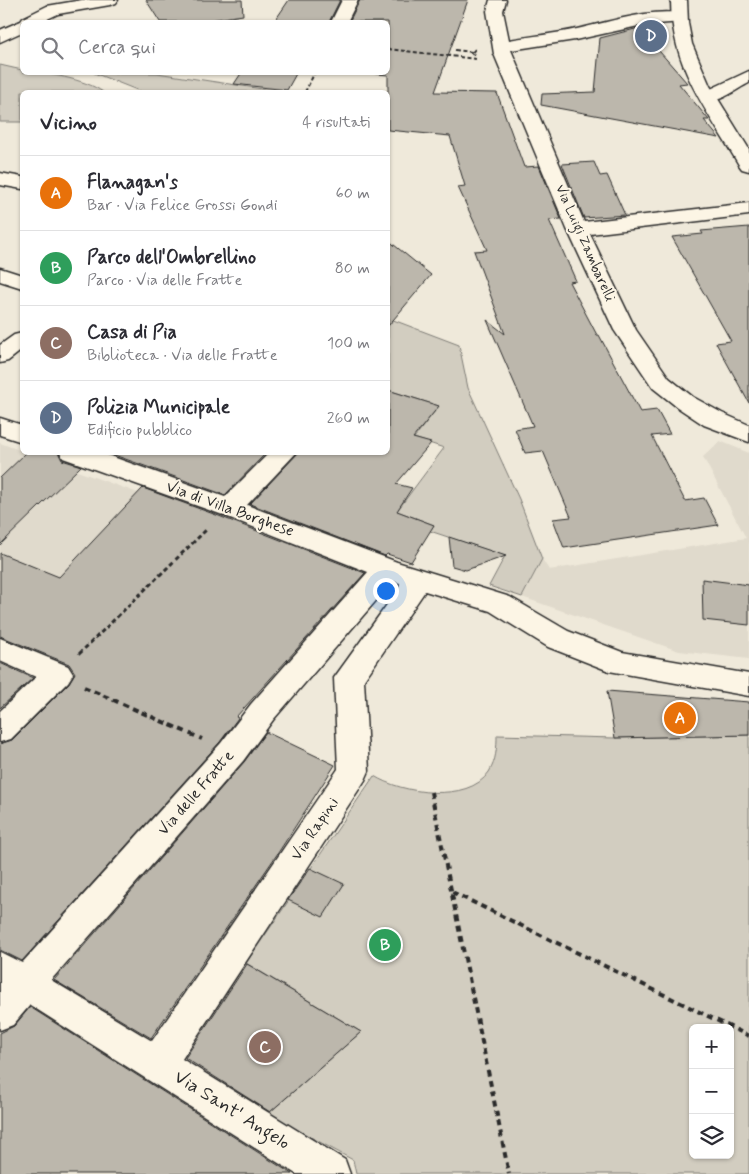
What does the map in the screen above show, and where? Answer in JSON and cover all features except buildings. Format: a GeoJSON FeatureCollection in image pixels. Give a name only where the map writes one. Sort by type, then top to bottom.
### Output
{"type":"FeatureCollection","features":[{"type":"Feature","properties":{"kind":"street"},"geometry":{"type":"LineString","coordinates":[[33,20],[53,10],[110,0]]}},
{"type":"Feature","properties":{"kind":"street"},"geometry":{"type":"LineString","coordinates":[[340,20],[350,0]]}},
{"type":"Feature","properties":{"kind":"street","name":"Via Luigi Zambarelli"},"geometry":{"type":"LineString","coordinates":[[498,0],[495,11],[500,46],[577,230],[624,330],[661,383],[685,402],[713,420],[749,434]]}},
{"type":"Feature","properties":{"kind":"street"},"geometry":{"type":"LineString","coordinates":[[500,46],[575,35],[643,20],[678,9],[686,56],[749,165]]}},
{"type":"Feature","properties":{"kind":"street"},"geometry":{"type":"LineString","coordinates":[[0,37],[20,27]]}},
{"type":"Feature","properties":{"kind":"street"},"geometry":{"type":"LineString","coordinates":[[708,97],[749,76]]}},
{"type":"Feature","properties":{"kind":"street"},"geometry":{"type":"LineString","coordinates":[[0,179],[20,183]]}},
{"type":"Feature","properties":{"kind":"street"},"geometry":{"type":"LineString","coordinates":[[577,230],[749,210]]}},
{"type":"Feature","properties":{"kind":"street"},"geometry":{"type":"LineString","coordinates":[[0,274],[20,281]]}},
{"type":"Feature","properties":{"kind":"street"},"geometry":{"type":"LineString","coordinates":[[0,356],[20,341]]}},
{"type":"Feature","properties":{"kind":"street"},"geometry":{"type":"LineString","coordinates":[[0,426],[20,433]]}},
{"type":"Feature","properties":{"kind":"street","name":"Via di Villa Borghese"},"geometry":{"type":"LineString","coordinates":[[79,455],[220,516],[500,604],[558,639],[619,663],[749,685]]}},
{"type":"Feature","properties":{"kind":"street"},"geometry":{"type":"LineString","coordinates":[[220,516],[282,455]]}},
{"type":"Feature","properties":{"kind":"street","name":"Via delle Fratte"},"geometry":{"type":"LineString","coordinates":[[0,1013],[13,977],[232,752],[262,712],[387,569]]}},
{"type":"Feature","properties":{"kind":"street","name":"Via Rapini"},"geometry":{"type":"LineString","coordinates":[[157,1064],[354,771],[349,678],[411,591],[416,578]]}},
{"type":"Feature","properties":{"kind":"street"},"geometry":{"type":"LineString","coordinates":[[0,649],[58,674],[0,730]]}},
{"type":"Feature","properties":{"kind":"street","name":"Via Sant' Angelo"},"geometry":{"type":"LineString","coordinates":[[13,977],[157,1064],[331,1174]]}},
{"type":"Feature","properties":{"kind":"path"},"geometry":{"type":"LineString","coordinates":[[390,49],[479,59]]}},
{"type":"Feature","properties":{"kind":"path"},"geometry":{"type":"LineString","coordinates":[[455,50],[467,52]]}},
{"type":"Feature","properties":{"kind":"path"},"geometry":{"type":"LineString","coordinates":[[307,90],[314,75]]}},
{"type":"Feature","properties":{"kind":"path"},"geometry":{"type":"LineString","coordinates":[[58,674],[220,516]]}},
{"type":"Feature","properties":{"kind":"path"},"geometry":{"type":"LineString","coordinates":[[110,699],[205,740]]}},
{"type":"Feature","properties":{"kind":"path"},"geometry":{"type":"LineString","coordinates":[[431,792],[509,1174]]}},
{"type":"Feature","properties":{"kind":"path"},"geometry":{"type":"LineString","coordinates":[[451,892],[749,1036]]}},
{"type":"Feature","properties":{"kind":"shaded area"},"geometry":{"type":"Polygon","coordinates":[[[0,65],[20,70],[20,75],[53,75],[86,83],[100,90],[20,90],[20,122],[0,122],[0,65]]]}},
{"type":"Feature","properties":{"kind":"shaded area"},"geometry":{"type":"Polygon","coordinates":[[[99,75],[170,75],[269,90],[137,90],[99,75]]]}},
{"type":"Feature","properties":{"kind":"shaded area"},"geometry":{"type":"Polygon","coordinates":[[[390,319],[459,345],[468,388],[519,499],[542,559],[522,597],[489,586],[505,556],[430,531],[434,525],[397,511],[444,448],[414,438],[439,406],[390,391],[390,319]]]}},
{"type":"Feature","properties":{"kind":"shaded area"},"geometry":{"type":"Polygon","coordinates":[[[720,441],[749,453],[749,659],[679,651],[522,597],[542,559],[549,570],[746,538],[703,457],[720,441]]]}},
{"type":"Feature","properties":{"kind":"shaded area"},"geometry":{"type":"Polygon","coordinates":[[[0,443],[20,450],[20,455],[60,455],[84,463],[77,471],[138,493],[146,485],[210,508],[57,658],[0,632],[0,443]]]}},
{"type":"Feature","properties":{"kind":"shaded area"},"geometry":{"type":"Polygon","coordinates":[[[497,735],[615,738],[749,735],[749,1174],[356,1174],[353,1160],[268,1114],[361,1032],[246,963],[374,776],[400,787],[417,791],[451,792],[466,789],[479,782],[489,772],[495,759],[497,735]]]}},
{"type":"Feature","properties":{"kind":"place","name":"Polizia Municipale"},"geometry":{"type":"Point","coordinates":[651,36]}},
{"type":"Feature","properties":{"kind":"place","name":"Flanagan's"},"geometry":{"type":"Point","coordinates":[680,718]}},
{"type":"Feature","properties":{"kind":"place","name":"Parco dell'Ombrellino"},"geometry":{"type":"Point","coordinates":[385,945]}},
{"type":"Feature","properties":{"kind":"place","name":"Casa di Pia"},"geometry":{"type":"Point","coordinates":[265,1047]}}]}
